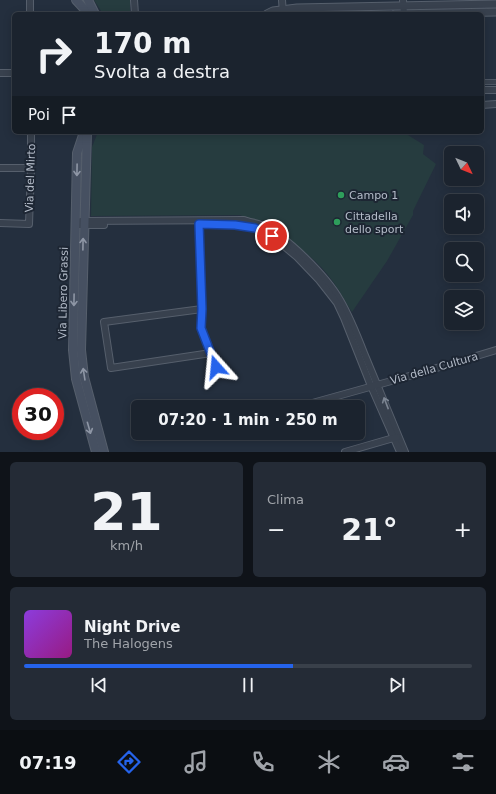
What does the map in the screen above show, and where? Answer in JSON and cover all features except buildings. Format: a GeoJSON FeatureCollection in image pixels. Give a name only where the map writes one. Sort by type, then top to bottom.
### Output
{"type":"FeatureCollection","features":[{"type":"Feature","properties":{"kind":"main road"},"geometry":{"type":"LineString","coordinates":[[76,0],[86,12]]}},
{"type":"Feature","properties":{"kind":"main road"},"geometry":{"type":"LineString","coordinates":[[88,0],[94,12]]}},
{"type":"Feature","properties":{"kind":"main road","name":"Via Libero Grassi"},"geometry":{"type":"LineString","coordinates":[[83,134],[77,153],[80,223],[81,350],[84,377],[104,452]]}},
{"type":"Feature","properties":{"kind":"main road","name":"Via Libero Grassi"},"geometry":{"type":"LineString","coordinates":[[87,134],[73,350],[76,379],[96,452]]}},
{"type":"Feature","properties":{"kind":"street"},"geometry":{"type":"LineString","coordinates":[[30,0],[30,12]]}},
{"type":"Feature","properties":{"kind":"street"},"geometry":{"type":"LineString","coordinates":[[134,0],[135,12]]}},
{"type":"Feature","properties":{"kind":"street"},"geometry":{"type":"LineString","coordinates":[[282,0],[283,12]]}},
{"type":"Feature","properties":{"kind":"street"},"geometry":{"type":"LineString","coordinates":[[271,12],[283,12],[297,8],[403,3],[496,4]]}},
{"type":"Feature","properties":{"kind":"street"},"geometry":{"type":"LineString","coordinates":[[484,12],[496,12]]}},
{"type":"Feature","properties":{"kind":"street"},"geometry":{"type":"LineString","coordinates":[[0,73],[12,73]]}},
{"type":"Feature","properties":{"kind":"street"},"geometry":{"type":"LineString","coordinates":[[484,82],[496,82]]}},
{"type":"Feature","properties":{"kind":"street"},"geometry":{"type":"LineString","coordinates":[[484,90],[496,90]]}},
{"type":"Feature","properties":{"kind":"street"},"geometry":{"type":"LineString","coordinates":[[484,105],[496,104]]}},
{"type":"Feature","properties":{"kind":"street","name":"Via del Mirto"},"geometry":{"type":"LineString","coordinates":[[0,223],[29,224],[32,168],[31,134]]}},
{"type":"Feature","properties":{"kind":"street"},"geometry":{"type":"LineString","coordinates":[[0,168],[32,168]]}},
{"type":"Feature","properties":{"kind":"street"},"geometry":{"type":"LineString","coordinates":[[172,222],[199,224],[226,222]]}},
{"type":"Feature","properties":{"kind":"street"},"geometry":{"type":"LineString","coordinates":[[80,223],[226,222],[255,228],[272,236],[318,276],[343,305],[396,437],[400,452]]}},
{"type":"Feature","properties":{"kind":"street"},"geometry":{"type":"LineString","coordinates":[[199,224],[202,309],[201,328],[216,367]]}},
{"type":"Feature","properties":{"kind":"street"},"geometry":{"type":"LineString","coordinates":[[202,309],[104,322],[112,368],[211,353]]}},
{"type":"Feature","properties":{"kind":"street","name":"Via della Cultura"},"geometry":{"type":"LineString","coordinates":[[322,400],[496,350]]}},
{"type":"Feature","properties":{"kind":"street"},"geometry":{"type":"LineString","coordinates":[[345,452],[396,437]]}},
{"type":"Feature","properties":{"kind":"street"},"geometry":{"type":"LineString","coordinates":[[396,437],[405,452]]}},
{"type":"Feature","properties":{"kind":"green space"},"geometry":{"type":"Polygon","coordinates":[[[94,0],[130,0],[130,12],[102,12],[94,0]]]}},
{"type":"Feature","properties":{"kind":"green space","name":"Cittadella dello sport"},"geometry":{"type":"Polygon","coordinates":[[[97,134],[406,134],[424,145],[423,154],[436,164],[413,211],[413,215],[387,261],[352,312],[334,283],[319,265],[302,249],[265,221],[261,220],[256,222],[240,215],[91,216],[92,147],[97,134]]]}},
{"type":"Feature","properties":{"kind":"place","name":"Campo 1"},"geometry":{"type":"Point","coordinates":[341,195]}},
{"type":"Feature","properties":{"kind":"place","name":"Cittadella dello sport"},"geometry":{"type":"Point","coordinates":[337,222]}},
{"type":"Feature","properties":{"kind":"route"},"geometry":{"type":"LineString","coordinates":[[216,367],[201,328],[202,309],[199,224],[235,225],[255,228],[272,236]]}}]}
